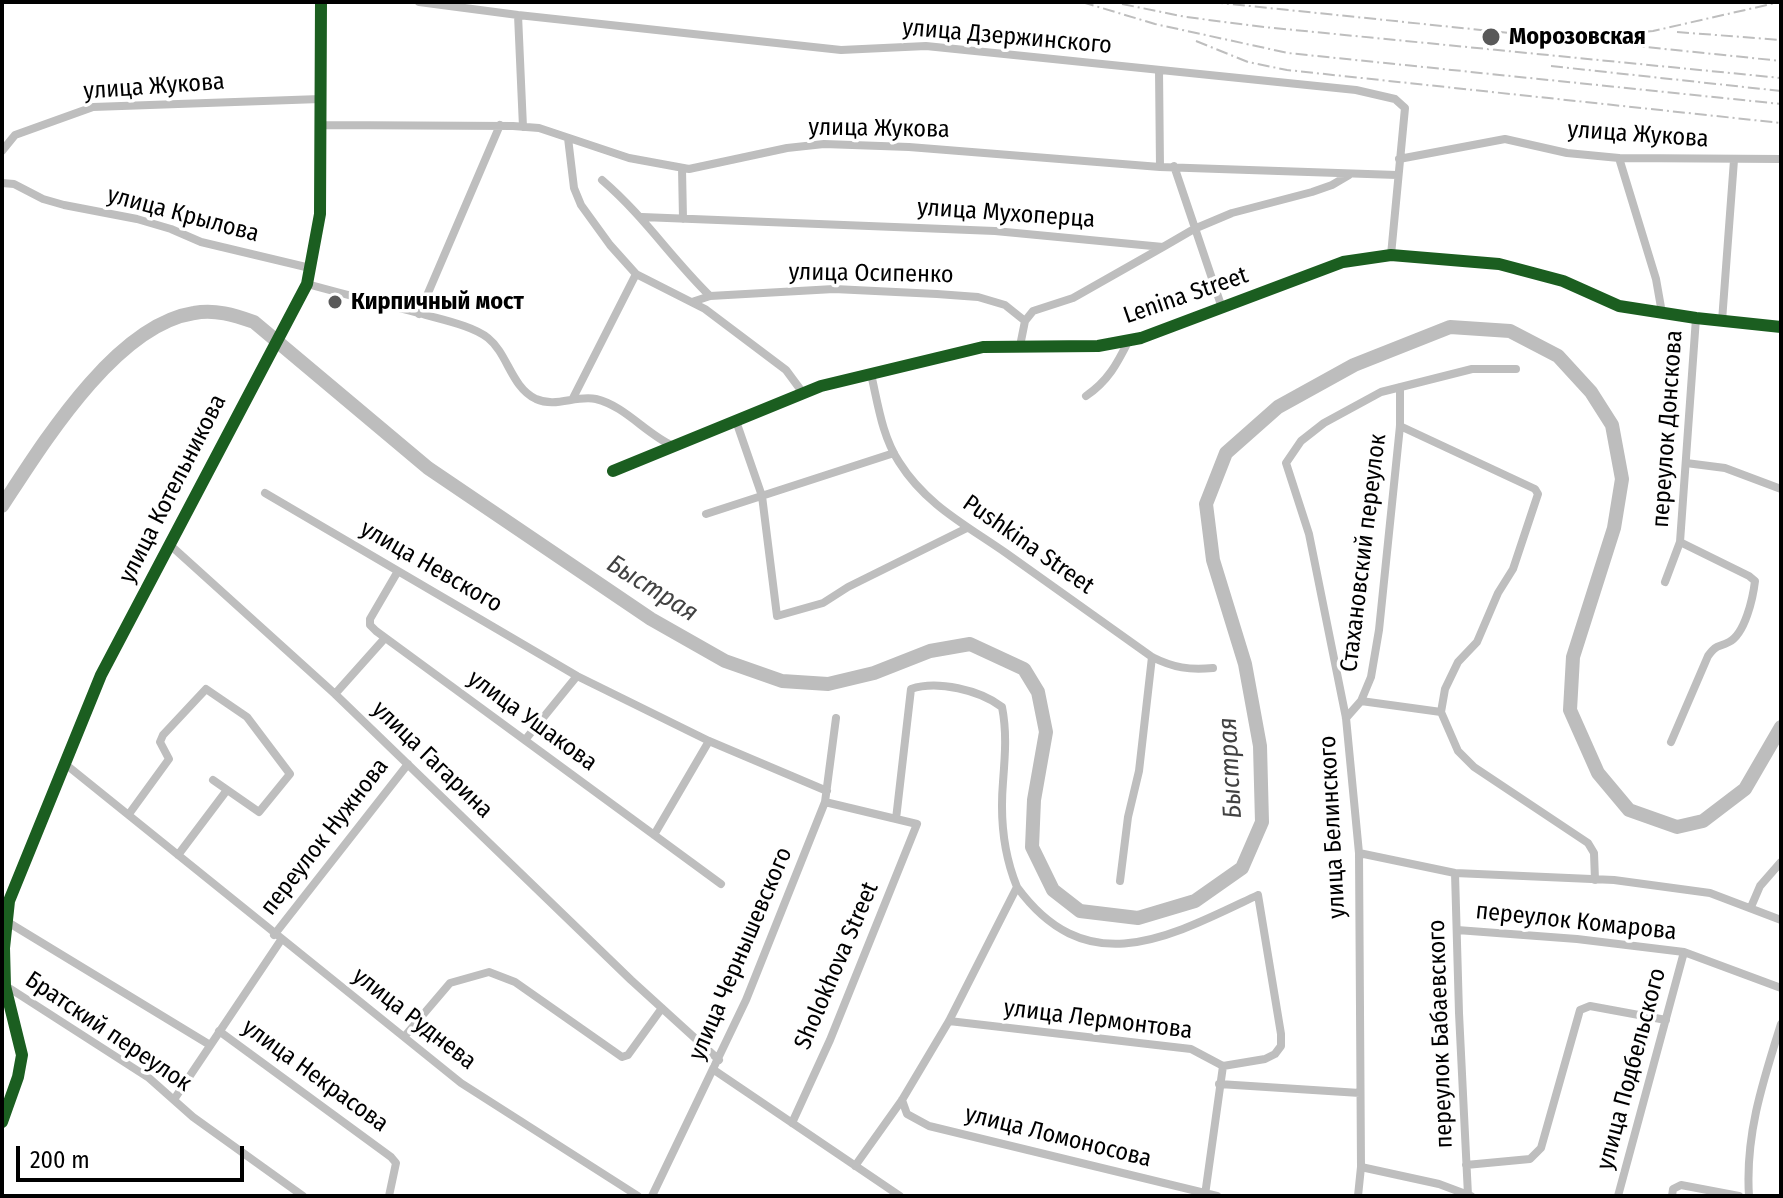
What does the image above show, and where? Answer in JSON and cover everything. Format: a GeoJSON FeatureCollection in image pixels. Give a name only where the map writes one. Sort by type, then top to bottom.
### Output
{"type":"FeatureCollection","features":[{"type":"Feature","properties":{"kind":"street","name":"улица Котельникова"},"geometry":{"type":"LineString","coordinates":[[2,1122],[18,1077],[22,1055],[5,986],[4,948],[9,901],[101,675],[307,284],[320,214],[321,2]]}},
{"type":"Feature","properties":{"kind":"street","name":"улица Дзержинского"},"geometry":{"type":"LineString","coordinates":[[419,2],[841,50],[926,46],[1356,90],[1395,99],[1405,108],[1399,159]]}},
{"type":"Feature","properties":{"kind":"street"},"geometry":{"type":"LineString","coordinates":[[518,15],[523,127]]}},
{"type":"Feature","properties":{"kind":"street"},"geometry":{"type":"LineString","coordinates":[[1159,70],[1160,167]]}},
{"type":"Feature","properties":{"kind":"street","name":"улица Жукова"},"geometry":{"type":"LineString","coordinates":[[2,151],[15,135],[93,107],[320,99]]}},
{"type":"Feature","properties":{"kind":"street","name":"улица Жукова"},"geometry":{"type":"LineString","coordinates":[[320,125],[500,125],[539,128],[629,158],[682,168],[715,165],[787,148],[824,144],[934,148],[1160,167],[1397,175]]}},
{"type":"Feature","properties":{"kind":"street"},"geometry":{"type":"LineString","coordinates":[[419,314],[500,125]]}},
{"type":"Feature","properties":{"kind":"street"},"geometry":{"type":"LineString","coordinates":[[568,138],[574,188],[581,205],[636,274],[705,309],[786,370],[803,393]]}},
{"type":"Feature","properties":{"kind":"street","name":"улица Жукова"},"geometry":{"type":"LineString","coordinates":[[1399,159],[1505,139],[1567,153],[1619,158],[1781,159]]}},
{"type":"Feature","properties":{"kind":"street"},"geometry":{"type":"LineString","coordinates":[[1619,158],[1656,279],[1662,313]]}},
{"type":"Feature","properties":{"kind":"street"},"geometry":{"type":"LineString","coordinates":[[1391,255],[1399,159]]}},
{"type":"Feature","properties":{"kind":"street","name":"переулок Донскова"},"geometry":{"type":"LineString","coordinates":[[1722,321],[1734,160]]}},
{"type":"Feature","properties":{"kind":"street"},"geometry":{"type":"LineString","coordinates":[[1174,166],[1222,308]]}},
{"type":"Feature","properties":{"kind":"street"},"geometry":{"type":"LineString","coordinates":[[682,168],[683,219]]}},
{"type":"Feature","properties":{"kind":"street"},"geometry":{"type":"LineString","coordinates":[[1020,346],[1025,321],[1033,311],[1073,298],[1194,229],[1232,213],[1332,185],[1351,174]]}},
{"type":"Feature","properties":{"kind":"street"},"geometry":{"type":"LineString","coordinates":[[602,180],[642,217],[710,296]]}},
{"type":"Feature","properties":{"kind":"street","name":"улица Крылова"},"geometry":{"type":"LineString","coordinates":[[2,183],[14,184],[43,199],[64,205],[137,219],[201,242],[310,268]]}},
{"type":"Feature","properties":{"kind":"street","name":"улица Мухоперца"},"geometry":{"type":"LineString","coordinates":[[642,217],[995,231],[1163,247]]}},
{"type":"Feature","properties":{"kind":"street","name":"Lenina Street"},"geometry":{"type":"LineString","coordinates":[[613,471],[821,386],[983,347],[1098,346],[1129,340],[1343,262],[1391,255],[1499,264],[1563,281],[1619,306],[1781,327]]}},
{"type":"Feature","properties":{"kind":"street"},"geometry":{"type":"LineString","coordinates":[[573,398],[636,274]]}},
{"type":"Feature","properties":{"kind":"street"},"geometry":{"type":"LineString","coordinates":[[307,284],[454,323],[488,338],[515,380],[534,398],[553,404],[573,398],[597,399],[626,414],[655,437],[673,446]]}},
{"type":"Feature","properties":{"kind":"street","name":"улица Осипенко"},"geometry":{"type":"LineString","coordinates":[[691,302],[710,296],[834,289],[937,294],[978,297],[1005,305],[1025,321]]}},
{"type":"Feature","properties":{"kind":"street","name":"переулок Донскова"},"geometry":{"type":"LineString","coordinates":[[1665,582],[1680,542],[1696,318]]}},
{"type":"Feature","properties":{"kind":"street","name":"Lenina Street"},"geometry":{"type":"LineString","coordinates":[[1086,396],[1102,385],[1114,371],[1129,340]]}},
{"type":"Feature","properties":{"kind":"street"},"geometry":{"type":"LineString","coordinates":[[1400,387],[1472,369],[1516,369]]}},
{"type":"Feature","properties":{"kind":"street","name":"Pushkina Street"},"geometry":{"type":"LineString","coordinates":[[871,374],[887,441],[919,489],[967,528],[1152,657],[1187,670],[1213,668]]}},
{"type":"Feature","properties":{"kind":"street","name":"Стахановский переулок"},"geometry":{"type":"LineString","coordinates":[[1346,718],[1361,701],[1371,677],[1379,630],[1400,426],[1400,387]]}},
{"type":"Feature","properties":{"kind":"street","name":"улица Белинского"},"geometry":{"type":"LineString","coordinates":[[1358,1196],[1361,1167],[1359,853],[1346,718],[1309,534],[1286,463],[1301,441],[1324,423],[1381,392],[1400,387]]}},
{"type":"Feature","properties":{"kind":"street"},"geometry":{"type":"LineString","coordinates":[[736,421],[762,496],[777,616],[823,603],[848,587],[967,528]]}},
{"type":"Feature","properties":{"kind":"street"},"geometry":{"type":"LineString","coordinates":[[1400,426],[1535,489],[1538,494],[1513,569],[1498,593],[1477,642],[1458,662],[1445,689],[1441,712],[1458,751],[1474,767],[1588,843],[1594,853],[1595,880]]}},
{"type":"Feature","properties":{"kind":"street"},"geometry":{"type":"LineString","coordinates":[[706,514],[894,453]]}},
{"type":"Feature","properties":{"kind":"street"},"geometry":{"type":"LineString","coordinates":[[1686,463],[1725,468],[1781,489]]}},
{"type":"Feature","properties":{"kind":"street","name":"улица Невского"},"geometry":{"type":"LineString","coordinates":[[265,493],[577,676],[709,741],[827,791]]}},
{"type":"Feature","properties":{"kind":"street","name":"переулок Донскова"},"geometry":{"type":"LineString","coordinates":[[1671,742],[1708,656],[1716,646],[1729,642],[1739,634],[1755,581],[1680,542]]}},
{"type":"Feature","properties":{"kind":"street","name":"улица Гагарина"},"geometry":{"type":"LineString","coordinates":[[169,544],[335,694],[719,1060]]}},
{"type":"Feature","properties":{"kind":"street"},"geometry":{"type":"LineString","coordinates":[[335,694],[385,638],[370,625],[370,619],[398,571]]}},
{"type":"Feature","properties":{"kind":"street","name":"улица Ушакова"},"geometry":{"type":"LineString","coordinates":[[385,638],[721,884]]}},
{"type":"Feature","properties":{"kind":"street"},"geometry":{"type":"LineString","coordinates":[[1120,881],[1128,817],[1139,771],[1152,657]]}},
{"type":"Feature","properties":{"kind":"street"},"geometry":{"type":"LineString","coordinates":[[525,740],[577,676]]}},
{"type":"Feature","properties":{"kind":"street"},"geometry":{"type":"LineString","coordinates":[[825,802],[896,819],[911,689],[937,686],[978,694],[1002,707],[1006,750],[1002,785],[1003,842],[1017,887],[1033,909],[1061,929],[1082,939],[1130,944],[1150,941],[1189,927],[1258,895],[1281,1046],[1275,1054],[1265,1059],[1223,1066],[1205,1195]]}},
{"type":"Feature","properties":{"kind":"street"},"geometry":{"type":"LineString","coordinates":[[129,814],[169,759],[160,742],[163,735],[206,689],[247,717],[290,774],[259,812],[213,780]]}},
{"type":"Feature","properties":{"kind":"street"},"geometry":{"type":"LineString","coordinates":[[1361,701],[1441,712]]}},
{"type":"Feature","properties":{"kind":"street","name":"улица Чернышевского"},"geometry":{"type":"LineString","coordinates":[[652,1196],[746,1000],[825,802],[836,718]]}},
{"type":"Feature","properties":{"kind":"street"},"geometry":{"type":"LineString","coordinates":[[654,835],[709,741]]}},
{"type":"Feature","properties":{"kind":"street","name":"улица Руднева"},"geometry":{"type":"LineString","coordinates":[[64,763],[461,1083],[638,1196]]}},
{"type":"Feature","properties":{"kind":"street","name":"переулок Нужнова"},"geometry":{"type":"LineString","coordinates":[[175,1098],[278,937],[408,764]]}},
{"type":"Feature","properties":{"kind":"street"},"geometry":{"type":"LineString","coordinates":[[178,855],[227,790]]}},
{"type":"Feature","properties":{"kind":"street","name":"Sholokhova Street"},"geometry":{"type":"LineString","coordinates":[[792,1123],[830,1040],[917,824],[896,819]]}},
{"type":"Feature","properties":{"kind":"street"},"geometry":{"type":"LineString","coordinates":[[1359,853],[1455,873],[1595,880],[1710,893],[1781,920]]}},
{"type":"Feature","properties":{"kind":"street"},"geometry":{"type":"LineString","coordinates":[[1751,907],[1760,886],[1781,862]]}},
{"type":"Feature","properties":{"kind":"street","name":"переулок Бабаевского"},"geometry":{"type":"LineString","coordinates":[[1455,873],[1469,1195]]}},
{"type":"Feature","properties":{"kind":"street"},"geometry":{"type":"LineString","coordinates":[[855,1166],[902,1100],[949,1021],[1017,887]]}},
{"type":"Feature","properties":{"kind":"street","name":"улица Некрасова"},"geometry":{"type":"LineString","coordinates":[[6,921],[210,1045]]}},
{"type":"Feature","properties":{"kind":"street","name":"переулок Комарова"},"geometry":{"type":"LineString","coordinates":[[1457,930],[1577,939],[1684,952],[1781,988]]}},
{"type":"Feature","properties":{"kind":"street","name":"улица Подбельского"},"geometry":{"type":"LineString","coordinates":[[1618,1196],[1684,952]]}},
{"type":"Feature","properties":{"kind":"street"},"geometry":{"type":"LineString","coordinates":[[404,1037],[450,983],[489,972],[515,982],[622,1057],[628,1055],[662,1008]]}},
{"type":"Feature","properties":{"kind":"street","name":"Братский переулок"},"geometry":{"type":"LineString","coordinates":[[5,986],[149,1078],[193,1117],[303,1196]]}},
{"type":"Feature","properties":{"kind":"street"},"geometry":{"type":"LineString","coordinates":[[1466,1165],[1530,1159],[1541,1148],[1580,1010],[1590,1006],[1666,1020]]}},
{"type":"Feature","properties":{"kind":"street","name":"улица Лермонтова"},"geometry":{"type":"LineString","coordinates":[[949,1021],[1191,1049],[1223,1066]]}},
{"type":"Feature","properties":{"kind":"street"},"geometry":{"type":"LineString","coordinates":[[1749,1196],[1747,1170],[1755,1108],[1781,1024]]}},
{"type":"Feature","properties":{"kind":"street","name":"улица Некрасова"},"geometry":{"type":"LineString","coordinates":[[219,1031],[391,1157],[396,1163],[389,1196]]}},
{"type":"Feature","properties":{"kind":"street"},"geometry":{"type":"LineString","coordinates":[[714,1070],[900,1196]]}},
{"type":"Feature","properties":{"kind":"street"},"geometry":{"type":"LineString","coordinates":[[1219,1084],[1360,1093]]}},
{"type":"Feature","properties":{"kind":"street","name":"улица Ломоносова"},"geometry":{"type":"LineString","coordinates":[[902,1100],[907,1114],[929,1126],[1217,1196]]}},
{"type":"Feature","properties":{"kind":"street"},"geometry":{"type":"LineString","coordinates":[[1361,1167],[1439,1184],[1469,1195]]}},
{"type":"Feature","properties":{"kind":"street"},"geometry":{"type":"LineString","coordinates":[[1672,1196],[1673,1189],[1681,1185],[1739,1196]]}},
{"type":"Feature","properties":{"kind":"waterway","name":"Быстрая"},"geometry":{"type":"LineString","coordinates":[[2,506],[83,391],[136,340],[165,322],[194,313],[217,312],[254,322],[428,468],[651,619],[725,661],[782,681],[828,684],[874,673],[930,651],[970,644],[1024,669],[1038,692],[1046,732],[1034,800],[1032,847],[1053,890],[1080,911],[1138,918],[1195,901],[1242,868],[1262,822],[1260,746],[1245,664],[1213,560],[1206,504],[1226,453],[1278,407],[1354,365],[1450,327],[1510,331],[1558,356],[1591,392],[1612,425],[1622,479],[1614,528],[1573,657],[1570,710],[1598,773],[1629,810],[1677,827],[1703,821],[1745,789],[1781,727]]}},
{"type":"Feature","properties":{"kind":"railway"},"geometry":{"type":"LineString","coordinates":[[1082,2],[1155,24],[1288,53],[1781,104]]}},
{"type":"Feature","properties":{"kind":"railway"},"geometry":{"type":"LineString","coordinates":[[1211,2],[1781,61]]}},
{"type":"Feature","properties":{"kind":"railway"},"geometry":{"type":"LineString","coordinates":[[1604,36],[1653,31],[1780,2]]}},
{"type":"Feature","properties":{"kind":"railway"},"geometry":{"type":"LineString","coordinates":[[1122,4],[1186,17],[1264,27],[1781,78]]}},
{"type":"Feature","properties":{"kind":"railway"},"geometry":{"type":"LineString","coordinates":[[1677,32],[1781,40]]}},
{"type":"Feature","properties":{"kind":"railway"},"geometry":{"type":"LineString","coordinates":[[1196,41],[1248,62],[1287,70],[1781,123]]}},
{"type":"Feature","properties":{"kind":"railway"},"geometry":{"type":"LineString","coordinates":[[1551,66],[1781,91]]}},
{"type":"Feature","properties":{"kind":"cycle path"},"geometry":{"type":"LineString","coordinates":[[2,1122],[18,1077],[22,1055],[5,986],[4,948],[9,901],[101,675],[307,284],[320,214],[321,2]]}},
{"type":"Feature","properties":{"kind":"cycle path"},"geometry":{"type":"LineString","coordinates":[[613,471],[821,386],[983,347],[1098,346],[1141,338],[1343,262],[1391,255],[1499,264],[1563,281],[1619,306],[1781,327]]}},
{"type":"Feature","properties":{"kind":"place","name":"Морозовская"},"geometry":{"type":"Point","coordinates":[1491,37]}},
{"type":"Feature","properties":{"kind":"place","name":"Кирпичный мост"},"geometry":{"type":"Point","coordinates":[335,302]}}]}
